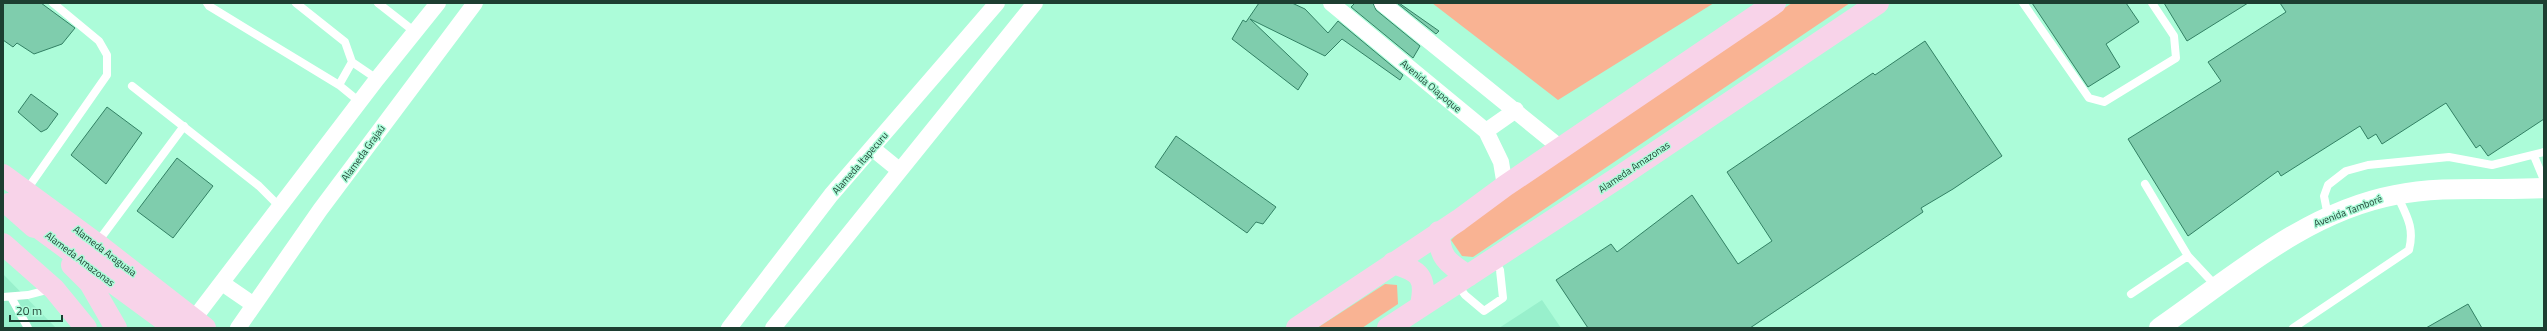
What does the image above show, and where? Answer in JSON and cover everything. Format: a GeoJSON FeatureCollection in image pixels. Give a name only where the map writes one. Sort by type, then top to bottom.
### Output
{"type":"FeatureCollection","features":[{"type":"Feature","properties":{"kind":"main road"},"geometry":{"type":"LineString","coordinates":[[1297,328],[1775,3]]}},
{"type":"Feature","properties":{"kind":"main road","name":"Alameda Amazonas"},"geometry":{"type":"LineString","coordinates":[[1388,328],[1421,305],[1494,260],[1878,3]]}},
{"type":"Feature","properties":{"kind":"main road","name":"Alameda Araguaia"},"geometry":{"type":"LineString","coordinates":[[3,175],[19,204],[90,283],[112,321]]}},
{"type":"Feature","properties":{"kind":"main road","name":"Alameda Araguaia"},"geometry":{"type":"LineString","coordinates":[[19,204],[97,244],[191,325]]}},
{"type":"Feature","properties":{"kind":"main road","name":"Alameda Amazonas"},"geometry":{"type":"LineString","coordinates":[[19,204],[191,325]]}},
{"type":"Feature","properties":{"kind":"main road"},"geometry":{"type":"LineString","coordinates":[[1439,232],[1440,251],[1462,280]]}},
{"type":"Feature","properties":{"kind":"main road"},"geometry":{"type":"LineString","coordinates":[[3,244],[54,289],[86,328]]}},
{"type":"Feature","properties":{"kind":"main road"},"geometry":{"type":"LineString","coordinates":[[1393,263],[1415,271],[1421,279],[1424,286],[1421,305]]}},
{"type":"Feature","properties":{"kind":"main road"},"geometry":{"type":"LineString","coordinates":[[112,321],[125,328]]}},
{"type":"Feature","properties":{"kind":"street"},"geometry":{"type":"LineString","coordinates":[[191,325],[361,103],[377,79],[438,3]]}},
{"type":"Feature","properties":{"kind":"street","name":"Alameda Grajaú"},"geometry":{"type":"LineString","coordinates":[[238,328],[320,210],[475,3]]}},
{"type":"Feature","properties":{"kind":"street","name":"Alameda Itapecuru"},"geometry":{"type":"LineString","coordinates":[[729,328],[831,195],[997,3]]}},
{"type":"Feature","properties":{"kind":"street"},"geometry":{"type":"LineString","coordinates":[[773,328],[1035,3]]}},
{"type":"Feature","properties":{"kind":"street","name":"Avenida Oiapoque"},"geometry":{"type":"LineString","coordinates":[[1331,3],[1486,132],[1501,162],[1505,186]]}},
{"type":"Feature","properties":{"kind":"street"},"geometry":{"type":"LineString","coordinates":[[1382,3],[1516,110],[1562,149]]}},
{"type":"Feature","properties":{"kind":"street"},"geometry":{"type":"LineString","coordinates":[[1486,132],[1516,110]]}},
{"type":"Feature","properties":{"kind":"street"},"geometry":{"type":"LineString","coordinates":[[872,148],[899,170]]}},
{"type":"Feature","properties":{"kind":"street","name":"Avenida Tamboré"},"geometry":{"type":"LineString","coordinates":[[2159,328],[2298,231],[2328,216],[2368,201],[2396,194],[2442,190],[2544,188]]}},
{"type":"Feature","properties":{"kind":"street"},"geometry":{"type":"LineString","coordinates":[[222,283],[254,305]]}},
{"type":"Feature","properties":{"kind":"lane"},"geometry":{"type":"LineString","coordinates":[[19,204],[107,75],[107,55],[99,41],[53,3]]}},
{"type":"Feature","properties":{"kind":"lane"},"geometry":{"type":"LineString","coordinates":[[207,3],[209,6],[339,85],[361,103]]}},
{"type":"Feature","properties":{"kind":"lane"},"geometry":{"type":"LineString","coordinates":[[296,3],[345,42],[352,62],[377,79]]}},
{"type":"Feature","properties":{"kind":"lane"},"geometry":{"type":"LineString","coordinates":[[378,3],[415,32]]}},
{"type":"Feature","properties":{"kind":"lane"},"geometry":{"type":"LineString","coordinates":[[2023,3],[2089,98],[2104,102],[2176,58],[2174,36],[2152,3]]}},
{"type":"Feature","properties":{"kind":"lane"},"geometry":{"type":"LineString","coordinates":[[339,85],[352,62]]}},
{"type":"Feature","properties":{"kind":"lane"},"geometry":{"type":"LineString","coordinates":[[132,86],[259,186],[280,207]]}},
{"type":"Feature","properties":{"kind":"lane"},"geometry":{"type":"LineString","coordinates":[[97,244],[184,126]]}},
{"type":"Feature","properties":{"kind":"lane"},"geometry":{"type":"LineString","coordinates":[[2328,216],[2324,196],[2328,185],[2346,171],[2368,164],[2450,157],[2492,165],[2534,156],[2544,152]]}},
{"type":"Feature","properties":{"kind":"lane"},"geometry":{"type":"LineString","coordinates":[[2534,156],[2544,180]]}},
{"type":"Feature","properties":{"kind":"lane"},"geometry":{"type":"LineString","coordinates":[[2145,184],[2188,256],[2217,288]]}},
{"type":"Feature","properties":{"kind":"lane"},"geometry":{"type":"LineString","coordinates":[[2293,328],[2409,250],[2412,236],[2410,223],[2396,194]]}},
{"type":"Feature","properties":{"kind":"lane"},"geometry":{"type":"LineString","coordinates":[[2131,294],[2188,256]]}},
{"type":"Feature","properties":{"kind":"lane"},"geometry":{"type":"LineString","coordinates":[[1462,280],[1465,295],[1484,311],[1503,298],[1500,270],[1494,260]]}},
{"type":"Feature","properties":{"kind":"lane"},"geometry":{"type":"LineString","coordinates":[[28,328],[7,297],[54,289]]}},
{"type":"Feature","properties":{"kind":"shaded area"},"geometry":{"type":"Polygon","coordinates":[[[1432,3],[1714,3],[1558,100],[1432,3]]]}},
{"type":"Feature","properties":{"kind":"shaded area"},"geometry":{"type":"Polygon","coordinates":[[[1792,3],[1850,3],[1473,257],[1462,256],[1451,240],[1480,211],[1792,3]]]}},
{"type":"Feature","properties":{"kind":"shaded area"},"geometry":{"type":"Polygon","coordinates":[[[3,274],[56,328],[3,328],[3,274]]]}},
{"type":"Feature","properties":{"kind":"shaded area"},"geometry":{"type":"Polygon","coordinates":[[[1385,284],[1397,285],[1398,304],[1362,328],[1317,328],[1385,284]]]}},
{"type":"Feature","properties":{"kind":"shaded area"},"geometry":{"type":"Polygon","coordinates":[[[1542,300],[1561,328],[1499,328],[1542,300]]]}},
{"type":"Feature","properties":{"kind":"building"},"geometry":{"type":"Polygon","coordinates":[[[3,3],[41,3],[75,28],[62,44],[34,54],[17,43],[13,47],[3,40],[3,3]]]}},
{"type":"Feature","properties":{"kind":"building"},"geometry":{"type":"Polygon","coordinates":[[[1259,3],[1292,3],[1305,9],[1328,33],[1338,21],[1403,75],[1400,80],[1342,39],[1325,56],[1250,19],[1308,74],[1298,90],[1232,39],[1243,20],[1246,22],[1259,3]]]}},
{"type":"Feature","properties":{"kind":"building"},"geometry":{"type":"Polygon","coordinates":[[[1355,3],[1373,3],[1376,10],[1420,46],[1413,58],[1351,7],[1355,3]]]}},
{"type":"Feature","properties":{"kind":"building"},"geometry":{"type":"Polygon","coordinates":[[[1397,3],[1399,3],[1439,31],[1436,34],[1397,3]]]}},
{"type":"Feature","properties":{"kind":"building"},"geometry":{"type":"Polygon","coordinates":[[[2032,3],[2126,3],[2139,22],[2106,44],[2120,67],[2088,87],[2032,3]]]}},
{"type":"Feature","properties":{"kind":"building"},"geometry":{"type":"Polygon","coordinates":[[[2164,3],[2248,3],[2187,41],[2164,3]]]}},
{"type":"Feature","properties":{"kind":"building"},"geometry":{"type":"Polygon","coordinates":[[[2280,3],[2544,3],[2544,119],[2488,156],[2480,145],[2476,148],[2446,103],[2382,144],[2376,134],[2368,139],[2360,126],[2281,176],[2278,171],[2188,236],[2128,139],[2221,81],[2208,62],[2286,12],[2280,3]]]}},
{"type":"Feature","properties":{"kind":"building"},"geometry":{"type":"Polygon","coordinates":[[[1925,41],[2002,156],[1953,189],[1921,208],[1923,212],[1750,328],[1588,328],[1556,280],[1611,244],[1617,252],[1692,195],[1738,264],[1772,241],[1727,172],[1873,73],[1875,75],[1925,41]]]}},
{"type":"Feature","properties":{"kind":"building"},"geometry":{"type":"Polygon","coordinates":[[[31,94],[58,114],[47,129],[41,132],[18,112],[31,94]]]}},
{"type":"Feature","properties":{"kind":"building"},"geometry":{"type":"Polygon","coordinates":[[[107,107],[142,133],[106,184],[71,155],[107,107]]]}},
{"type":"Feature","properties":{"kind":"building"},"geometry":{"type":"Polygon","coordinates":[[[1176,136],[1276,207],[1263,224],[1256,222],[1247,233],[1155,167],[1176,136]]]}},
{"type":"Feature","properties":{"kind":"building"},"geometry":{"type":"Polygon","coordinates":[[[177,158],[213,186],[173,238],[137,211],[177,158]]]}},
{"type":"Feature","properties":{"kind":"building"},"geometry":{"type":"Polygon","coordinates":[[[2468,304],[2482,328],[2426,328],[2468,304]]]}}]}
